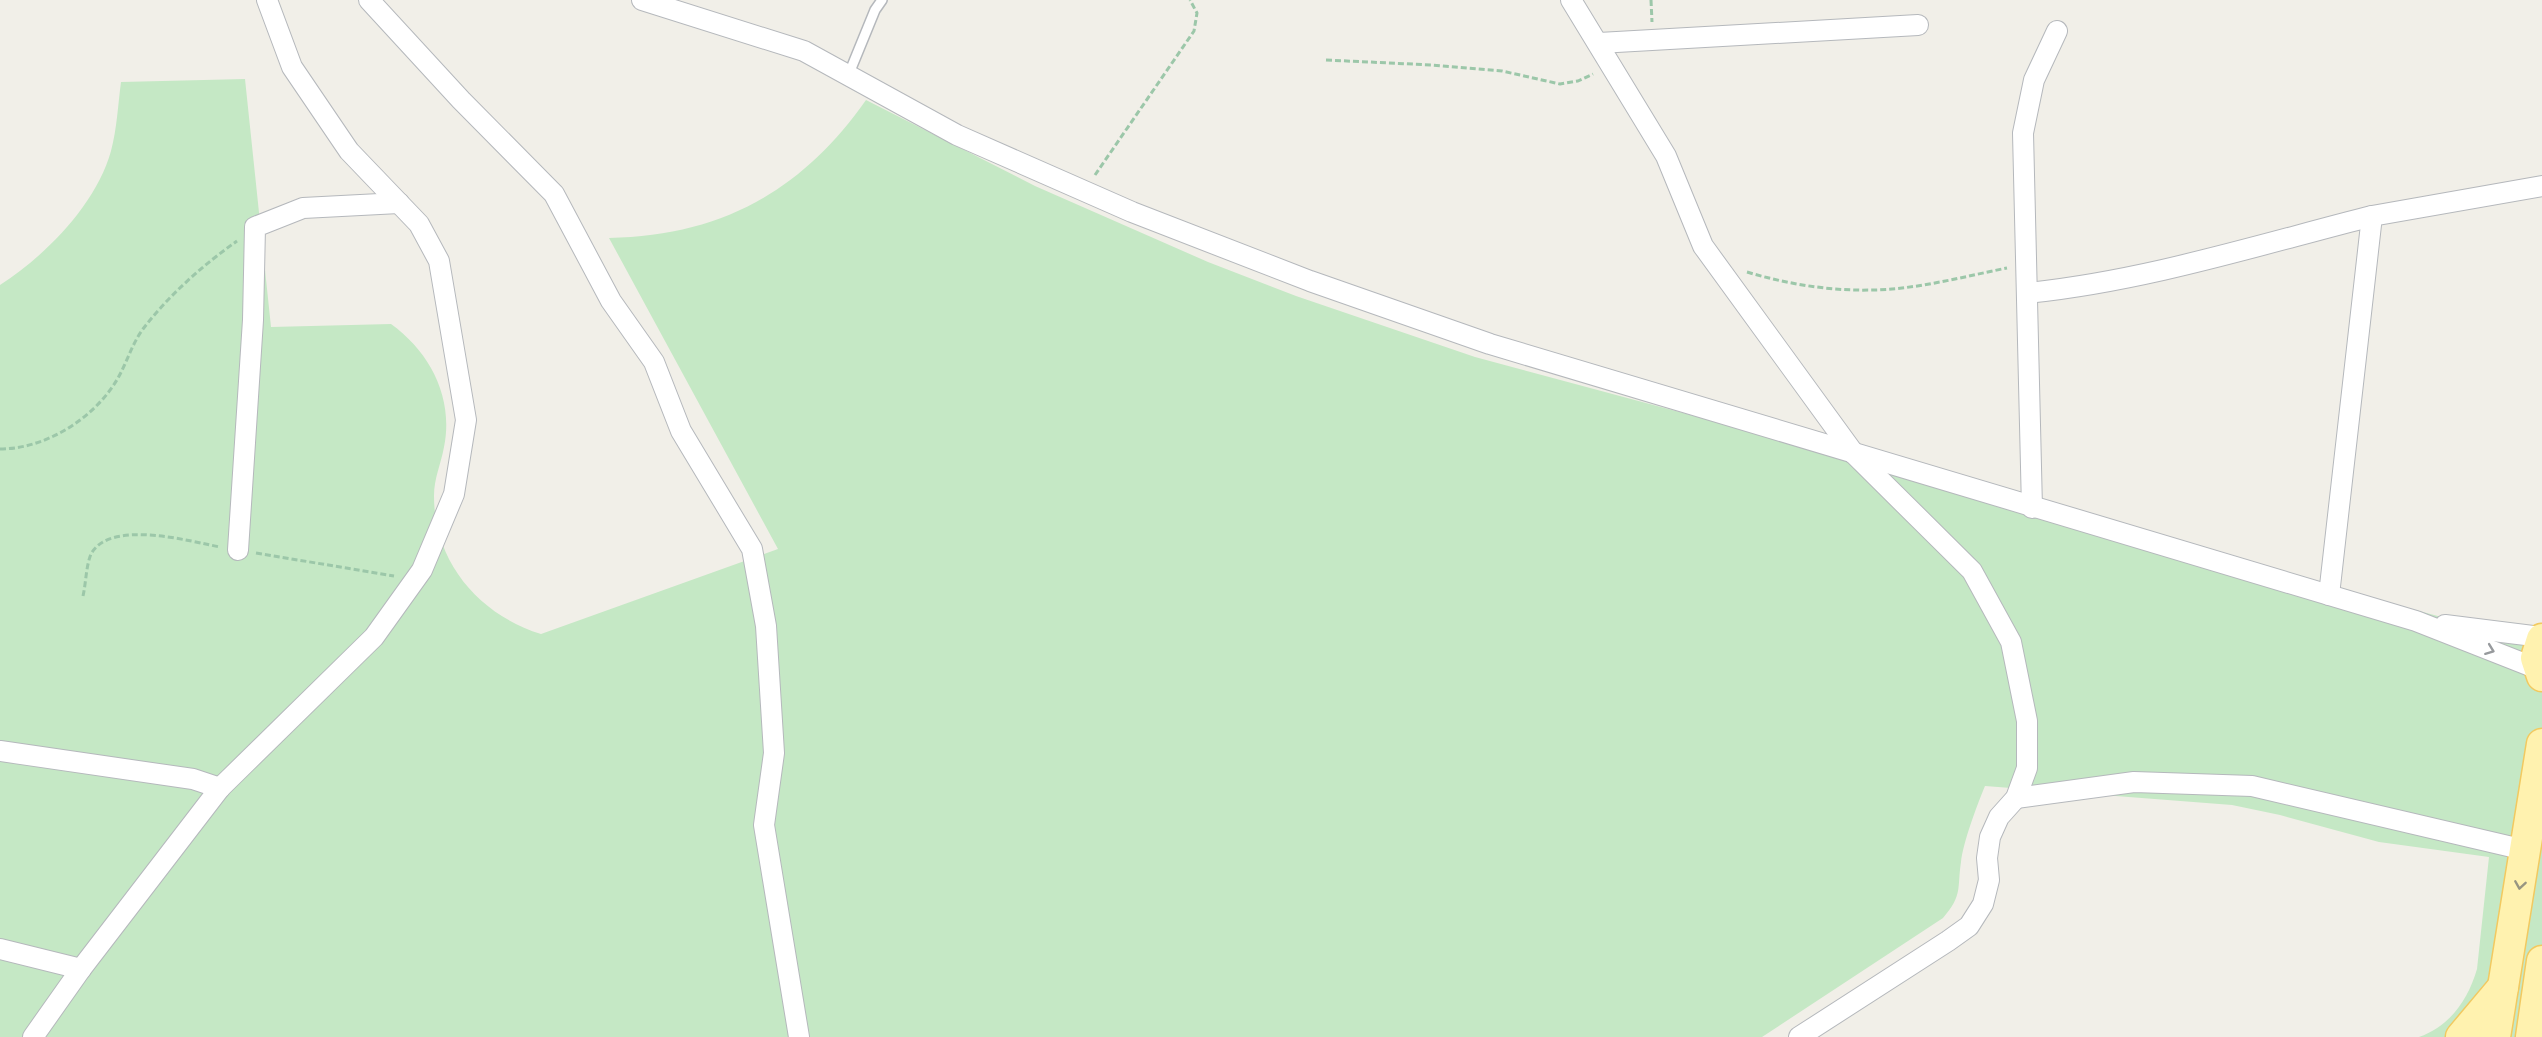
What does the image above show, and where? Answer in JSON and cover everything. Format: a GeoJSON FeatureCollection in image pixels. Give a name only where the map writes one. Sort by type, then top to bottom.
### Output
{"type":"FeatureCollection","features":[{"type":"Feature","properties":{"kind":"main road"},"geometry":{"type":"LineString","coordinates":[[2540,673],[2536,658],[2542,638]]}},
{"type":"Feature","properties":{"kind":"main road"},"geometry":{"type":"LineString","coordinates":[[2495,1037],[2542,744]]}},
{"type":"Feature","properties":{"kind":"main road"},"geometry":{"type":"LineString","coordinates":[[2531,1037],[2542,961]]}},
{"type":"Feature","properties":{"kind":"main road"},"geometry":{"type":"LineString","coordinates":[[2460,1037],[2504,984]]}},
{"type":"Feature","properties":{"kind":"street"},"geometry":{"type":"LineString","coordinates":[[33,1037],[81,969],[220,788],[374,637],[422,570],[454,494],[466,420],[439,261],[419,224],[349,151],[292,68],[267,0]]}},
{"type":"Feature","properties":{"kind":"street"},"geometry":{"type":"LineString","coordinates":[[369,0],[461,100],[554,194],[611,301],[654,362],[681,431],[752,549],[766,626],[774,753],[764,825],[799,1037]]}},
{"type":"Feature","properties":{"kind":"street"},"geometry":{"type":"LineString","coordinates":[[642,0],[804,51],[957,135],[1132,212],[1310,281],[1490,344],[2416,621],[2540,673]]}},
{"type":"Feature","properties":{"kind":"street"},"geometry":{"type":"LineString","coordinates":[[1571,0],[1666,156],[1703,246],[1855,455],[1972,571],[2011,642],[2027,721],[2026,768],[2016,798],[1999,818],[1990,837],[1987,858],[1989,880],[1983,904],[1969,926],[1948,942],[1799,1037]]}},
{"type":"Feature","properties":{"kind":"street"},"geometry":{"type":"LineString","coordinates":[[1604,52],[1918,26]]}},
{"type":"Feature","properties":{"kind":"street"},"geometry":{"type":"LineString","coordinates":[[2032,508],[2023,133],[2034,80],[2057,31]]}},
{"type":"Feature","properties":{"kind":"street"},"geometry":{"type":"LineString","coordinates":[[2027,292],[2084,287],[2138,276],[2372,216],[2542,186]]}},
{"type":"Feature","properties":{"kind":"street"},"geometry":{"type":"LineString","coordinates":[[238,550],[253,320],[255,227],[303,208],[399,203]]}},
{"type":"Feature","properties":{"kind":"street"},"geometry":{"type":"LineString","coordinates":[[2329,595],[2372,216]]}},
{"type":"Feature","properties":{"kind":"street"},"geometry":{"type":"LineString","coordinates":[[2416,621],[2542,638]]}},
{"type":"Feature","properties":{"kind":"street"},"geometry":{"type":"LineString","coordinates":[[0,751],[193,778],[220,788]]}},
{"type":"Feature","properties":{"kind":"street"},"geometry":{"type":"LineString","coordinates":[[2016,798],[2134,782],[2252,786],[2525,850]]}},
{"type":"Feature","properties":{"kind":"street"},"geometry":{"type":"LineString","coordinates":[[0,949],[81,969]]}},
{"type":"Feature","properties":{"kind":"lane"},"geometry":{"type":"LineString","coordinates":[[848,76],[875,10],[882,0]]}},
{"type":"Feature","properties":{"kind":"path"},"geometry":{"type":"LineString","coordinates":[[1084,191],[1194,31],[1197,13],[1190,0]]}},
{"type":"Feature","properties":{"kind":"path"},"geometry":{"type":"LineString","coordinates":[[1326,60],[1432,64],[1502,71],[1560,84],[1590,76],[1604,52]]}},
{"type":"Feature","properties":{"kind":"path"},"geometry":{"type":"LineString","coordinates":[[0,448],[37,443],[61,432],[82,418],[102,400],[117,379],[133,345],[159,309],[215,256],[255,227]]}},
{"type":"Feature","properties":{"kind":"path"},"geometry":{"type":"LineString","coordinates":[[1714,261],[1765,278],[1846,290],[1903,288],[2027,265]]}},
{"type":"Feature","properties":{"kind":"green space"},"geometry":{"type":"Polygon","coordinates":[[[245,79],[271,327],[391,324],[417,348],[428,362],[436,378],[445,411],[444,447],[434,489],[436,520],[442,543],[452,564],[480,600],[519,625],[541,634],[778,549],[609,238],[650,235],[687,228],[723,217],[756,202],[786,183],[815,160],[866,100],[1035,186],[1208,262],[1296,296],[1475,357],[2542,644],[2542,1037],[2419,1037],[2449,1019],[2463,1001],[2473,980],[2477,969],[2489,857],[2379,842],[2280,815],[2232,805],[1985,786],[1964,845],[1956,897],[1943,918],[1762,1037],[0,1037],[0,285],[51,244],[94,191],[111,151],[121,82],[245,79]]]}}]}
